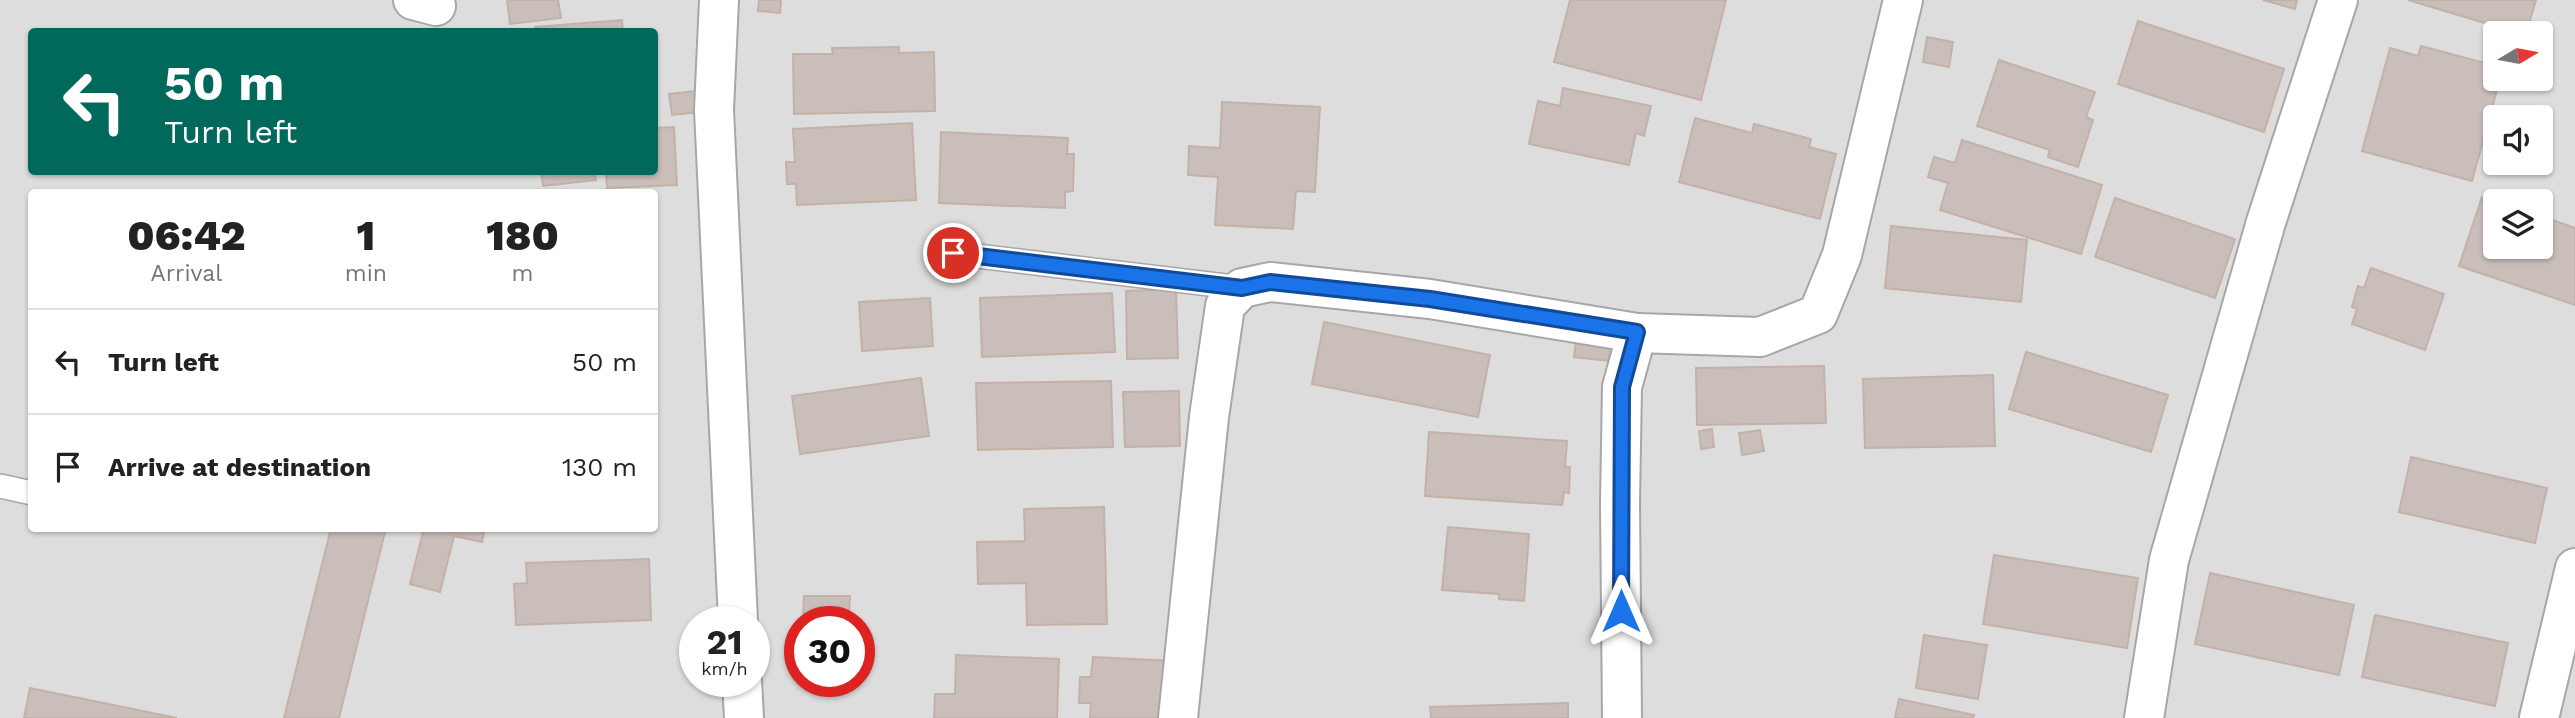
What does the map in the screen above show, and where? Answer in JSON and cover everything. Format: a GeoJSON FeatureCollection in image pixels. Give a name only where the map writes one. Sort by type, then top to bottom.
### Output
{"type":"FeatureCollection","features":[{"type":"Feature","properties":{"kind":"street"},"geometry":{"type":"LineString","coordinates":[[719,0],[714,110],[737,606]]}},
{"type":"Feature","properties":{"kind":"street"},"geometry":{"type":"LineString","coordinates":[[1178,718],[1209,417],[1225,306],[1242,288],[1270,282],[1430,299],[1637,332],[1760,337],[1818,314],[1842,255],[1903,0]]}},
{"type":"Feature","properties":{"kind":"street"},"geometry":{"type":"LineString","coordinates":[[2144,718],[2169,560],[2266,222],[2338,0]]}},
{"type":"Feature","properties":{"kind":"street"},"geometry":{"type":"LineString","coordinates":[[1622,718],[1622,387],[1637,332]]}},
{"type":"Feature","properties":{"kind":"street"},"geometry":{"type":"LineString","coordinates":[[2539,718],[2575,568]]}},
{"type":"Feature","properties":{"kind":"street"},"geometry":{"type":"LineString","coordinates":[[743,697],[744,718]]}},
{"type":"Feature","properties":{"kind":"lane"},"geometry":{"type":"LineString","coordinates":[[953,253],[1242,288]]}},
{"type":"Feature","properties":{"kind":"lane"},"geometry":{"type":"LineString","coordinates":[[0,486],[28,492]]}},
{"type":"Feature","properties":{"kind":"shaded area"},"geometry":{"type":"Polygon","coordinates":[[[0,0],[2575,0],[2575,718],[0,718],[0,0]]]}},
{"type":"Feature","properties":{"kind":"building"},"geometry":{"type":"Polygon","coordinates":[[[507,0],[558,0],[561,18],[510,24],[507,0]]]}},
{"type":"Feature","properties":{"kind":"building"},"geometry":{"type":"Polygon","coordinates":[[[759,0],[781,0],[780,13],[758,11],[759,0]]]}},
{"type":"Feature","properties":{"kind":"building"},"geometry":{"type":"Polygon","coordinates":[[[1570,0],[1726,0],[1701,100],[1554,62],[1570,0]]]}},
{"type":"Feature","properties":{"kind":"building"},"geometry":{"type":"Polygon","coordinates":[[[2263,0],[2297,0],[2295,9],[2263,0]]]}},
{"type":"Feature","properties":{"kind":"building"},"geometry":{"type":"Polygon","coordinates":[[[2408,0],[2536,0],[2530,21],[2483,22],[2408,0]]]}},
{"type":"Feature","properties":{"kind":"building"},"geometry":{"type":"Polygon","coordinates":[[[622,20],[623,28],[535,28],[622,20]]]}},
{"type":"Feature","properties":{"kind":"building"},"geometry":{"type":"Polygon","coordinates":[[[2138,21],[2284,69],[2264,132],[2118,84],[2138,21]]]}},
{"type":"Feature","properties":{"kind":"building"},"geometry":{"type":"Polygon","coordinates":[[[1927,37],[1953,42],[1949,67],[1923,62],[1927,37]]]}},
{"type":"Feature","properties":{"kind":"building"},"geometry":{"type":"Polygon","coordinates":[[[2421,46],[2483,63],[2483,91],[2497,91],[2493,105],[2483,105],[2483,141],[2472,181],[2362,151],[2390,48],[2418,56],[2421,46]]]}},
{"type":"Feature","properties":{"kind":"building"},"geometry":{"type":"Polygon","coordinates":[[[899,47],[899,53],[934,52],[935,111],[794,114],[793,54],[833,54],[832,48],[899,47]]]}},
{"type":"Feature","properties":{"kind":"building"},"geometry":{"type":"Polygon","coordinates":[[[1999,60],[2095,92],[2086,117],[2093,120],[2078,167],[2048,157],[2050,150],[1977,126],[1999,60]]]}},
{"type":"Feature","properties":{"kind":"building"},"geometry":{"type":"Polygon","coordinates":[[[1563,88],[1651,106],[1644,136],[1636,133],[1629,165],[1529,144],[1538,101],[1560,106],[1563,88]]]}},
{"type":"Feature","properties":{"kind":"building"},"geometry":{"type":"Polygon","coordinates":[[[696,91],[699,112],[672,115],[669,94],[696,91]]]}},
{"type":"Feature","properties":{"kind":"building"},"geometry":{"type":"Polygon","coordinates":[[[1222,102],[1320,107],[1315,192],[1296,191],[1293,229],[1215,225],[1218,177],[1188,175],[1189,146],[1220,148],[1222,102]]]}},
{"type":"Feature","properties":{"kind":"building"},"geometry":{"type":"Polygon","coordinates":[[[1695,118],[1752,133],[1754,124],[1811,139],[1809,147],[1836,154],[1820,219],[1679,182],[1695,118]]]}},
{"type":"Feature","properties":{"kind":"building"},"geometry":{"type":"Polygon","coordinates":[[[912,123],[916,200],[797,205],[796,184],[787,184],[786,162],[795,162],[793,129],[912,123]]]}},
{"type":"Feature","properties":{"kind":"building"},"geometry":{"type":"Polygon","coordinates":[[[674,127],[677,185],[607,188],[606,175],[658,175],[658,128],[674,127]]]}},
{"type":"Feature","properties":{"kind":"building"},"geometry":{"type":"Polygon","coordinates":[[[941,132],[1068,138],[1067,154],[1074,154],[1073,191],[1065,192],[1065,208],[939,203],[941,132]]]}},
{"type":"Feature","properties":{"kind":"building"},"geometry":{"type":"Polygon","coordinates":[[[1962,140],[2102,185],[2081,254],[1940,210],[1948,183],[1928,177],[1934,157],[1955,163],[1962,140]]]}},
{"type":"Feature","properties":{"kind":"building"},"geometry":{"type":"Polygon","coordinates":[[[541,175],[595,175],[596,180],[543,186],[541,175]]]}},
{"type":"Feature","properties":{"kind":"building"},"geometry":{"type":"Polygon","coordinates":[[[2482,197],[2483,259],[2553,259],[2553,220],[2575,228],[2575,305],[2459,266],[2482,197]]]}},
{"type":"Feature","properties":{"kind":"building"},"geometry":{"type":"Polygon","coordinates":[[[2115,198],[2235,239],[2215,298],[2095,257],[2115,198]]]}},
{"type":"Feature","properties":{"kind":"building"},"geometry":{"type":"Polygon","coordinates":[[[1891,226],[2027,240],[2021,302],[1885,288],[1891,226]]]}},
{"type":"Feature","properties":{"kind":"building"},"geometry":{"type":"Polygon","coordinates":[[[2371,268],[2444,294],[2425,350],[2352,324],[2357,309],[2352,307],[2358,286],[2364,288],[2371,268]]]}},
{"type":"Feature","properties":{"kind":"building"},"geometry":{"type":"Polygon","coordinates":[[[1176,289],[1178,358],[1127,359],[1126,291],[1176,289]]]}},
{"type":"Feature","properties":{"kind":"building"},"geometry":{"type":"Polygon","coordinates":[[[1112,293],[1115,352],[982,357],[980,298],[1112,293]]]}},
{"type":"Feature","properties":{"kind":"building"},"geometry":{"type":"Polygon","coordinates":[[[930,298],[933,346],[862,351],[859,302],[930,298]]]}},
{"type":"Feature","properties":{"kind":"building"},"geometry":{"type":"Polygon","coordinates":[[[1324,322],[1490,355],[1478,417],[1312,384],[1324,322]]]}},
{"type":"Feature","properties":{"kind":"building"},"geometry":{"type":"Polygon","coordinates":[[[1577,333],[1612,338],[1609,361],[1574,357],[1577,333]]]}},
{"type":"Feature","properties":{"kind":"building"},"geometry":{"type":"Polygon","coordinates":[[[2026,352],[2168,395],[2151,452],[2009,409],[2026,352]]]}},
{"type":"Feature","properties":{"kind":"building"},"geometry":{"type":"Polygon","coordinates":[[[1824,366],[1826,423],[1697,425],[1696,368],[1824,366]]]}},
{"type":"Feature","properties":{"kind":"building"},"geometry":{"type":"Polygon","coordinates":[[[1993,375],[1995,446],[1865,448],[1863,379],[1993,375]]]}},
{"type":"Feature","properties":{"kind":"building"},"geometry":{"type":"Polygon","coordinates":[[[921,378],[929,436],[800,454],[792,396],[921,378]]]}},
{"type":"Feature","properties":{"kind":"building"},"geometry":{"type":"Polygon","coordinates":[[[1111,381],[1113,447],[978,450],[976,383],[1111,381]]]}},
{"type":"Feature","properties":{"kind":"building"},"geometry":{"type":"Polygon","coordinates":[[[1179,391],[1180,446],[1125,447],[1123,392],[1179,391]]]}},
{"type":"Feature","properties":{"kind":"building"},"geometry":{"type":"Polygon","coordinates":[[[1712,429],[1714,447],[1701,449],[1699,431],[1712,429]]]}},
{"type":"Feature","properties":{"kind":"building"},"geometry":{"type":"Polygon","coordinates":[[[1760,430],[1764,451],[1742,455],[1739,433],[1760,430]]]}},
{"type":"Feature","properties":{"kind":"building"},"geometry":{"type":"Polygon","coordinates":[[[1429,432],[1567,441],[1565,467],[1570,467],[1569,493],[1564,492],[1562,505],[1425,496],[1429,432]]]}},
{"type":"Feature","properties":{"kind":"building"},"geometry":{"type":"Polygon","coordinates":[[[2411,457],[2547,488],[2535,543],[2399,512],[2411,457]]]}},
{"type":"Feature","properties":{"kind":"building"},"geometry":{"type":"Polygon","coordinates":[[[1104,507],[1107,624],[1027,625],[1026,583],[978,584],[977,542],[1025,541],[1024,509],[1104,507]]]}},
{"type":"Feature","properties":{"kind":"building"},"geometry":{"type":"Polygon","coordinates":[[[1448,527],[1529,534],[1524,601],[1499,599],[1499,594],[1442,590],[1448,527]]]}},
{"type":"Feature","properties":{"kind":"building"},"geometry":{"type":"Polygon","coordinates":[[[330,532],[385,532],[339,718],[284,718],[330,532]]]}},
{"type":"Feature","properties":{"kind":"building"},"geometry":{"type":"Polygon","coordinates":[[[423,532],[484,532],[482,542],[454,536],[440,592],[410,584],[423,532]]]}},
{"type":"Feature","properties":{"kind":"building"},"geometry":{"type":"Polygon","coordinates":[[[1994,555],[2138,578],[2127,648],[1983,624],[1994,555]]]}},
{"type":"Feature","properties":{"kind":"building"},"geometry":{"type":"Polygon","coordinates":[[[649,559],[651,620],[516,625],[514,584],[527,583],[526,563],[649,559]]]}},
{"type":"Feature","properties":{"kind":"building"},"geometry":{"type":"Polygon","coordinates":[[[2210,573],[2354,605],[2339,675],[2195,644],[2210,573]]]}},
{"type":"Feature","properties":{"kind":"building"},"geometry":{"type":"Polygon","coordinates":[[[804,596],[850,596],[850,606],[804,606],[804,596]]]}},
{"type":"Feature","properties":{"kind":"building"},"geometry":{"type":"Polygon","coordinates":[[[2375,615],[2508,643],[2495,706],[2362,677],[2375,615]]]}},
{"type":"Feature","properties":{"kind":"building"},"geometry":{"type":"Polygon","coordinates":[[[1924,635],[1987,645],[1978,699],[1916,688],[1924,635]]]}},
{"type":"Feature","properties":{"kind":"building"},"geometry":{"type":"Polygon","coordinates":[[[956,655],[1059,659],[1057,718],[934,718],[935,694],[955,694],[956,655]]]}},
{"type":"Feature","properties":{"kind":"building"},"geometry":{"type":"Polygon","coordinates":[[[1093,657],[1173,661],[1170,718],[1090,718],[1091,703],[1079,703],[1080,677],[1091,677],[1093,657]]]}},
{"type":"Feature","properties":{"kind":"building"},"geometry":{"type":"Polygon","coordinates":[[[30,688],[177,718],[24,718],[30,688]]]}},
{"type":"Feature","properties":{"kind":"building"},"geometry":{"type":"Polygon","coordinates":[[[1899,699],[1974,715],[1973,718],[1895,718],[1899,699]]]}},
{"type":"Feature","properties":{"kind":"building"},"geometry":{"type":"Polygon","coordinates":[[[1568,703],[1568,718],[1431,718],[1430,707],[1568,703]]]}},
{"type":"Feature","properties":{"kind":"route"},"geometry":{"type":"LineString","coordinates":[[953,253],[1242,288],[1270,282],[1430,299],[1637,332],[1622,387],[1621,611]]}}]}
